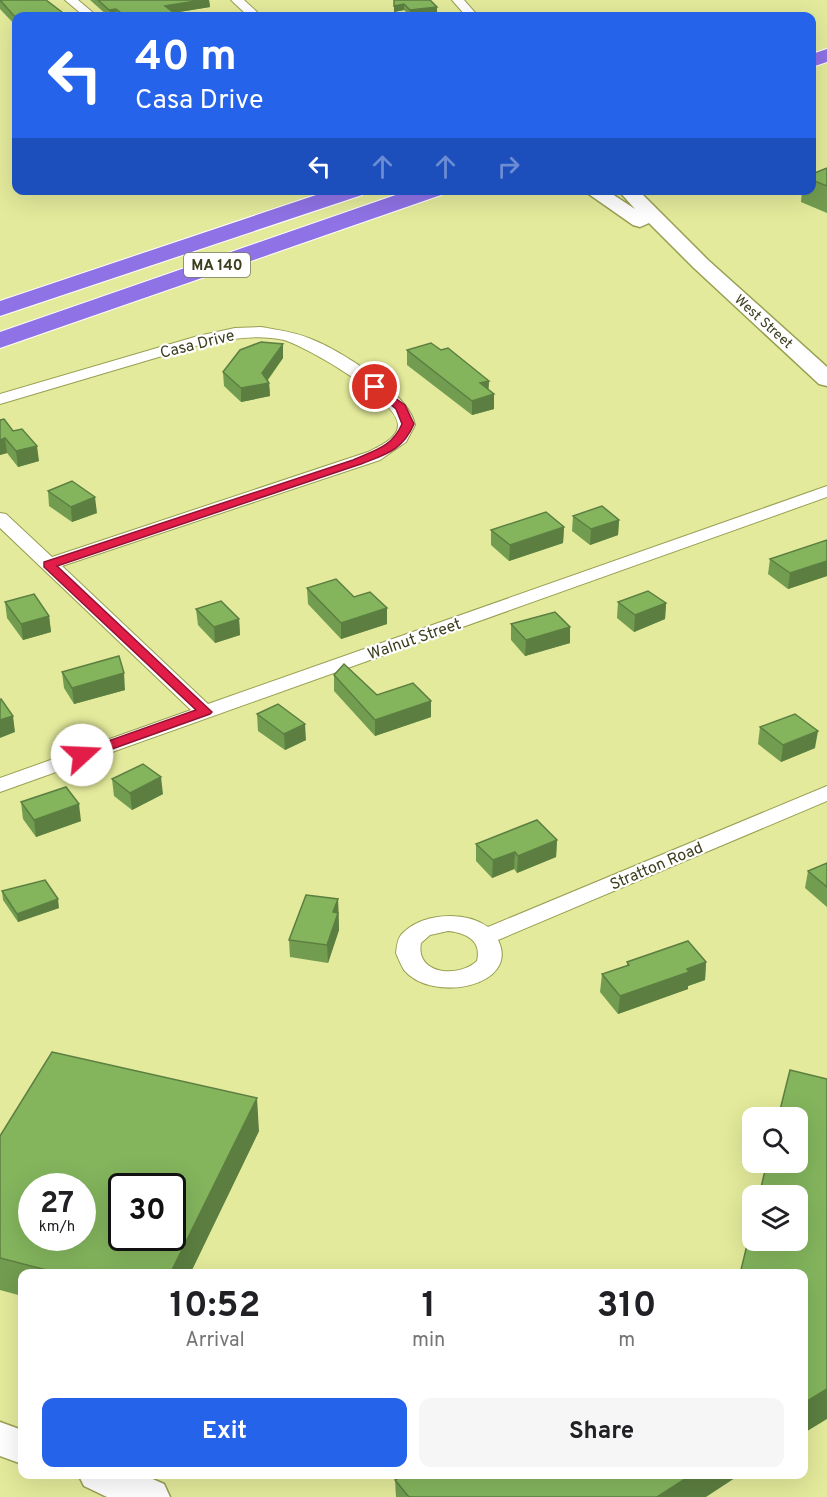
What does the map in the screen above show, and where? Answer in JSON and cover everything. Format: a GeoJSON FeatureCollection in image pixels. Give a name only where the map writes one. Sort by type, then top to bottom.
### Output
{"type":"FeatureCollection","features":[{"type":"Feature","properties":{"kind":"highway","name":"MA 140"},"geometry":{"type":"LineString","coordinates":[[0,309],[339,195]]}},
{"type":"Feature","properties":{"kind":"highway","name":"MA 140"},"geometry":{"type":"LineString","coordinates":[[0,340],[419,195]]}},
{"type":"Feature","properties":{"kind":"street"},"geometry":{"type":"LineString","coordinates":[[71,0],[87,12]]}},
{"type":"Feature","properties":{"kind":"street"},"geometry":{"type":"LineString","coordinates":[[237,0],[251,12]]}},
{"type":"Feature","properties":{"kind":"street"},"geometry":{"type":"LineString","coordinates":[[458,0],[468,12]]}},
{"type":"Feature","properties":{"kind":"street","name":"West Street"},"geometry":{"type":"LineString","coordinates":[[601,195],[701,264]]}},
{"type":"Feature","properties":{"kind":"street","name":"West Street"},"geometry":{"type":"LineString","coordinates":[[632,195],[701,264],[827,379]]}},
{"type":"Feature","properties":{"kind":"street","name":"Casa Drive"},"geometry":{"type":"LineString","coordinates":[[0,399],[211,337],[264,332],[294,336],[326,351],[391,399],[401,408],[406,417],[408,424],[402,439],[374,456],[49,564]]}},
{"type":"Feature","properties":{"kind":"street","name":"Walnut Street"},"geometry":{"type":"LineString","coordinates":[[0,784],[827,491]]}},
{"type":"Feature","properties":{"kind":"street"},"geometry":{"type":"LineString","coordinates":[[0,518],[205,712]]}},
{"type":"Feature","properties":{"kind":"street","name":"Stratton Road"},"geometry":{"type":"LineString","coordinates":[[485,937],[827,793]]}},
{"type":"Feature","properties":{"kind":"street"},"geometry":{"type":"LineString","coordinates":[[0,1439],[18,1446]]}},
{"type":"Feature","properties":{"kind":"street"},"geometry":{"type":"LineString","coordinates":[[109,1479],[149,1497]]}},
{"type":"Feature","properties":{"kind":"building"},"geometry":{"type":"Polygon","coordinates":[[[0,0],[46,0],[62,12],[12,12],[0,0]]]}},
{"type":"Feature","properties":{"kind":"building"},"geometry":{"type":"Polygon","coordinates":[[[98,0],[202,0],[165,6],[173,12],[109,10],[98,0]]]}},
{"type":"Feature","properties":{"kind":"building"},"geometry":{"type":"Polygon","coordinates":[[[394,0],[430,0],[437,7],[410,10],[404,4],[394,6],[394,0]]]}},
{"type":"Feature","properties":{"kind":"building"},"geometry":{"type":"Polygon","coordinates":[[[827,168],[827,186],[816,182],[816,172],[827,168]]]}},
{"type":"Feature","properties":{"kind":"building"},"geometry":{"type":"Polygon","coordinates":[[[261,342],[283,344],[262,373],[269,383],[241,388],[223,372],[240,350],[261,342]]]}},
{"type":"Feature","properties":{"kind":"building"},"geometry":{"type":"Polygon","coordinates":[[[431,343],[441,350],[448,348],[489,381],[480,383],[494,394],[472,401],[407,350],[431,343]]]}},
{"type":"Feature","properties":{"kind":"building"},"geometry":{"type":"Polygon","coordinates":[[[4,419],[13,431],[22,429],[37,446],[16,451],[5,438],[0,440],[0,420],[4,419]]]}},
{"type":"Feature","properties":{"kind":"building"},"geometry":{"type":"Polygon","coordinates":[[[72,481],[95,497],[71,507],[48,491],[72,481]]]}},
{"type":"Feature","properties":{"kind":"building"},"geometry":{"type":"Polygon","coordinates":[[[602,506],[619,520],[591,529],[573,516],[602,506]]]}},
{"type":"Feature","properties":{"kind":"building"},"geometry":{"type":"Polygon","coordinates":[[[546,512],[564,527],[510,545],[491,530],[546,512]]]}},
{"type":"Feature","properties":{"kind":"building"},"geometry":{"type":"Polygon","coordinates":[[[827,540],[827,561],[790,573],[770,559],[827,540]]]}},
{"type":"Feature","properties":{"kind":"building"},"geometry":{"type":"Polygon","coordinates":[[[336,579],[354,597],[370,592],[387,608],[341,623],[307,588],[336,579]]]}},
{"type":"Feature","properties":{"kind":"building"},"geometry":{"type":"Polygon","coordinates":[[[648,591],[666,603],[635,615],[618,602],[648,591]]]}},
{"type":"Feature","properties":{"kind":"building"},"geometry":{"type":"Polygon","coordinates":[[[34,594],[49,616],[21,624],[5,602],[34,594]]]}},
{"type":"Feature","properties":{"kind":"building"},"geometry":{"type":"Polygon","coordinates":[[[221,601],[239,619],[214,627],[196,609],[221,601]]]}},
{"type":"Feature","properties":{"kind":"building"},"geometry":{"type":"Polygon","coordinates":[[[555,612],[570,627],[526,640],[511,624],[555,612]]]}},
{"type":"Feature","properties":{"kind":"building"},"geometry":{"type":"Polygon","coordinates":[[[119,656],[124,673],[72,688],[62,672],[119,656]]]}},
{"type":"Feature","properties":{"kind":"building"},"geometry":{"type":"Polygon","coordinates":[[[344,664],[377,695],[413,683],[431,701],[375,720],[334,675],[344,664]]]}},
{"type":"Feature","properties":{"kind":"building"},"geometry":{"type":"Polygon","coordinates":[[[0,700],[13,716],[0,720],[0,700]]]}},
{"type":"Feature","properties":{"kind":"building"},"geometry":{"type":"Polygon","coordinates":[[[278,704],[305,724],[284,734],[257,714],[278,704]]]}},
{"type":"Feature","properties":{"kind":"building"},"geometry":{"type":"Polygon","coordinates":[[[795,714],[818,731],[783,745],[760,727],[795,714]]]}},
{"type":"Feature","properties":{"kind":"building"},"geometry":{"type":"Polygon","coordinates":[[[143,764],[161,777],[130,793],[112,779],[143,764]]]}},
{"type":"Feature","properties":{"kind":"building"},"geometry":{"type":"Polygon","coordinates":[[[66,787],[79,804],[34,820],[21,802],[66,787]]]}},
{"type":"Feature","properties":{"kind":"building"},"geometry":{"type":"Polygon","coordinates":[[[537,820],[557,840],[518,856],[515,852],[493,860],[476,844],[537,820]]]}},
{"type":"Feature","properties":{"kind":"building"},"geometry":{"type":"Polygon","coordinates":[[[827,863],[827,887],[808,871],[827,863]]]}},
{"type":"Feature","properties":{"kind":"building"},"geometry":{"type":"Polygon","coordinates":[[[45,880],[58,899],[17,914],[2,891],[45,880]]]}},
{"type":"Feature","properties":{"kind":"building"},"geometry":{"type":"Polygon","coordinates":[[[306,895],[338,899],[333,912],[338,913],[327,945],[289,940],[306,895]]]}},
{"type":"Feature","properties":{"kind":"building"},"geometry":{"type":"Polygon","coordinates":[[[688,941],[706,962],[687,969],[689,972],[620,996],[602,974],[629,965],[627,962],[688,941]]]}},
{"type":"Feature","properties":{"kind":"building"},"geometry":{"type":"Polygon","coordinates":[[[52,1052],[257,1098],[186,1242],[186,1173],[108,1173],[108,1251],[181,1251],[172,1269],[43,1269],[0,1258],[0,1136],[52,1052]]]}},
{"type":"Feature","properties":{"kind":"building"},"geometry":{"type":"Polygon","coordinates":[[[790,1070],[827,1079],[827,1389],[808,1401],[808,1269],[741,1269],[746,1251],[808,1251],[808,1185],[762,1185],[764,1173],[808,1173],[808,1107],[781,1107],[790,1070]]]}},
{"type":"Feature","properties":{"kind":"building"},"geometry":{"type":"Polygon","coordinates":[[[685,1479],[657,1497],[409,1497],[395,1480],[685,1479]]]}},
{"type":"Feature","properties":{"kind":"route"},"geometry":{"type":"LineString","coordinates":[[82,755],[205,712],[49,564],[374,456],[402,439],[408,424],[401,408],[375,387]]}}]}
